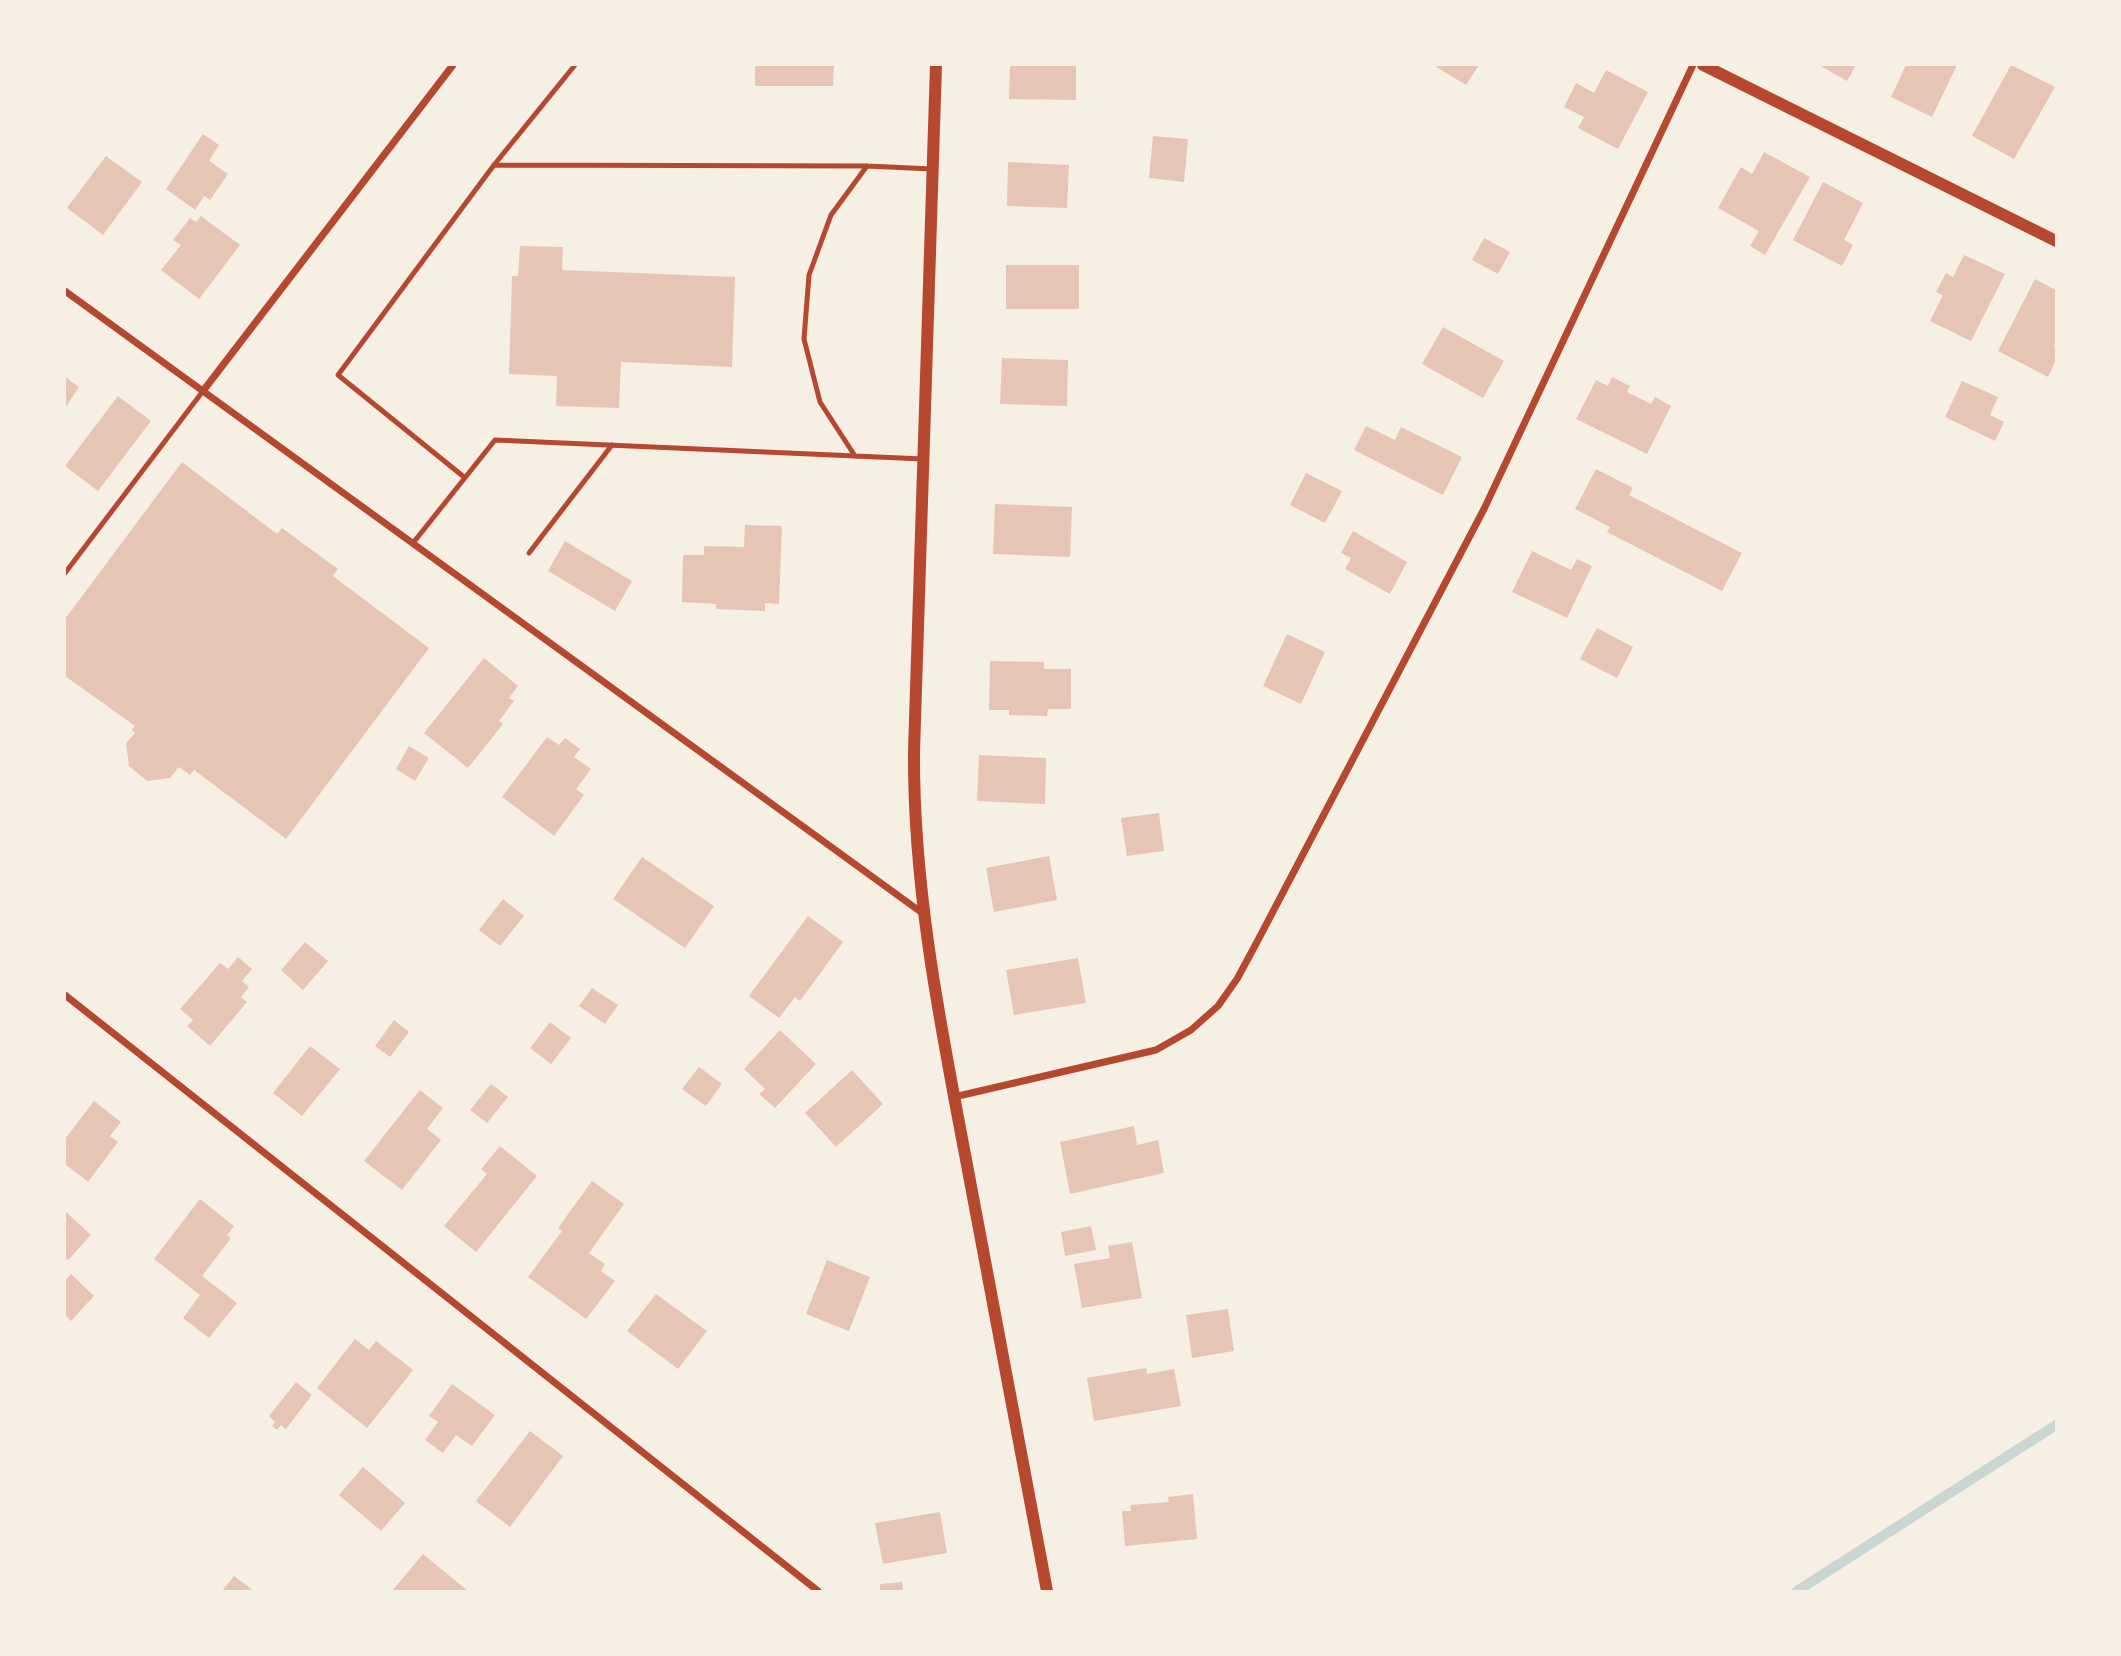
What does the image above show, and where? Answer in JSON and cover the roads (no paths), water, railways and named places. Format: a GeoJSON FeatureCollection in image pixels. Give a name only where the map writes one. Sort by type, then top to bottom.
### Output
{"type":"FeatureCollection","features":[{"type":"Feature","properties":{"kind":"street"},"geometry":{"type":"LineString","coordinates":[[202,391],[453,65]]}},
{"type":"Feature","properties":{"kind":"street"},"geometry":{"type":"LineString","coordinates":[[936,65],[914,790],[925,915],[935,988],[1047,1591]]}},
{"type":"Feature","properties":{"kind":"street"},"geometry":{"type":"LineString","coordinates":[[954,1097],[1156,1050],[1191,1030],[1223,999],[1244,967],[1484,509],[1693,65]]}},
{"type":"Feature","properties":{"kind":"street"},"geometry":{"type":"LineString","coordinates":[[1703,65],[2056,241]]}},
{"type":"Feature","properties":{"kind":"street"},"geometry":{"type":"LineString","coordinates":[[65,291],[925,915]]}},
{"type":"Feature","properties":{"kind":"street"},"geometry":{"type":"LineString","coordinates":[[65,995],[818,1591]]}},
{"type":"Feature","properties":{"kind":"lane"},"geometry":{"type":"LineString","coordinates":[[464,477],[338,375],[494,164],[575,65]]}},
{"type":"Feature","properties":{"kind":"lane"},"geometry":{"type":"LineString","coordinates":[[494,164],[867,166],[932,169]]}},
{"type":"Feature","properties":{"kind":"lane"},"geometry":{"type":"LineString","coordinates":[[855,456],[820,402],[804,340],[809,275],[831,215],[867,166]]}},
{"type":"Feature","properties":{"kind":"lane"},"geometry":{"type":"LineString","coordinates":[[65,573],[202,391]]}},
{"type":"Feature","properties":{"kind":"lane"},"geometry":{"type":"LineString","coordinates":[[413,543],[495,440],[924,459]]}},
{"type":"Feature","properties":{"kind":"lane"},"geometry":{"type":"LineString","coordinates":[[529,553],[612,445]]}},
{"type":"Feature","properties":{"kind":"waterway"},"geometry":{"type":"LineString","coordinates":[[1797,1591],[2056,1425]]}}]}
